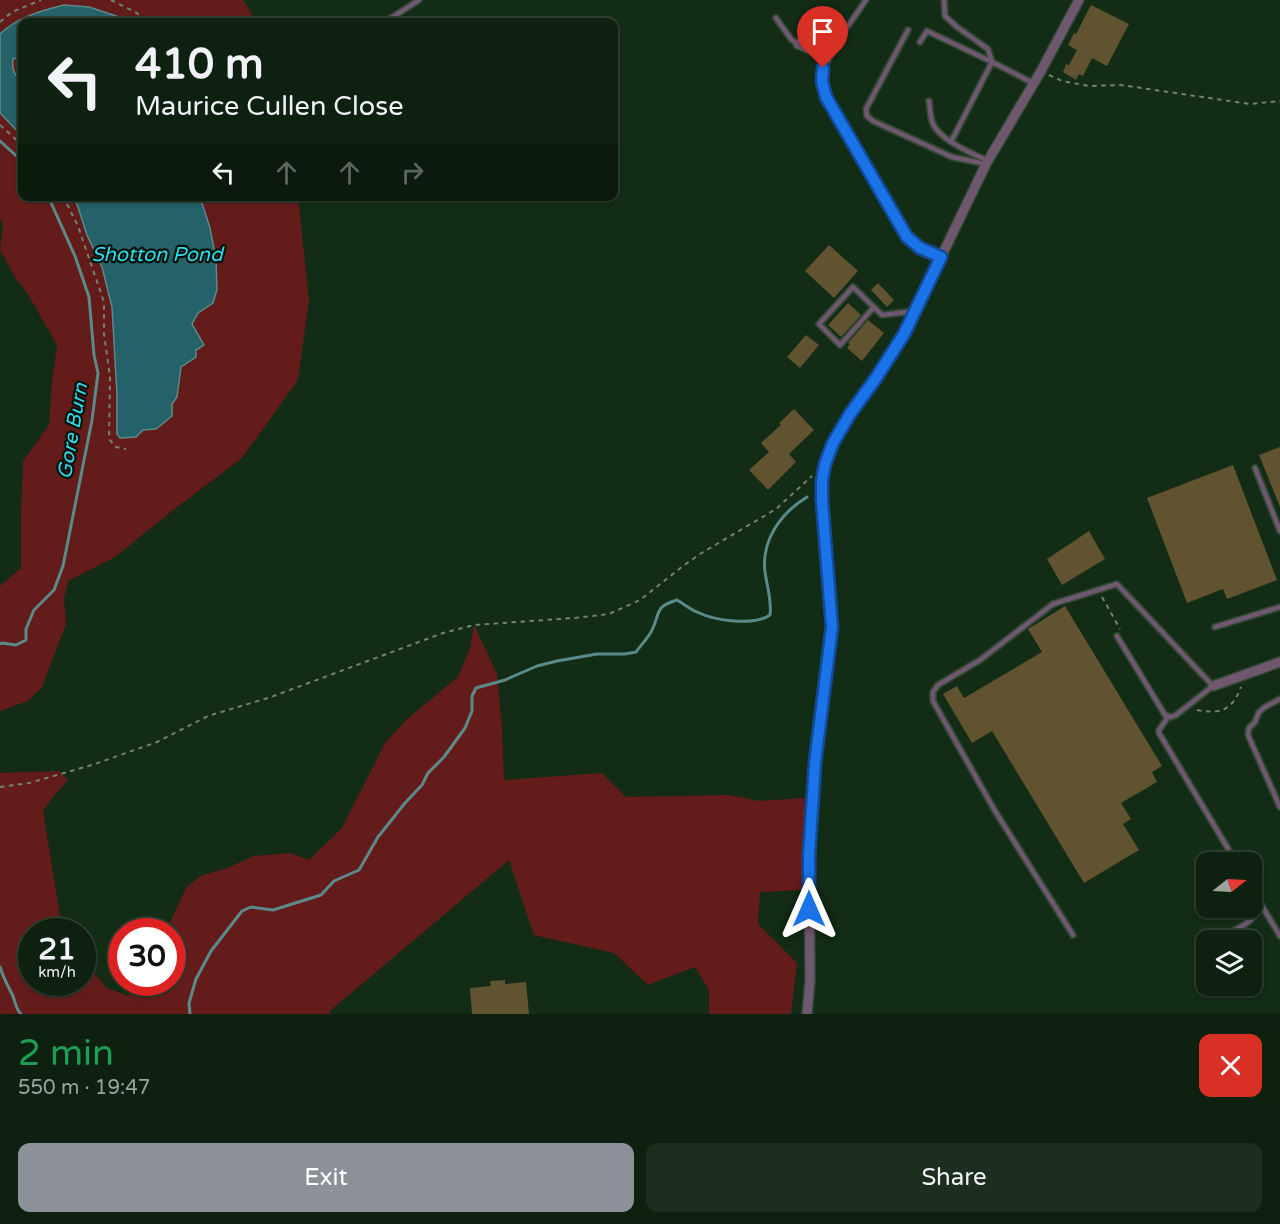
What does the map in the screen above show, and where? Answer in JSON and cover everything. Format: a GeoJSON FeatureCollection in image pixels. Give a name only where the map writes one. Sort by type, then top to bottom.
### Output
{"type":"FeatureCollection","features":[{"type":"Feature","properties":{"kind":"street"},"geometry":{"type":"LineString","coordinates":[[807,1014],[810,981],[809,855],[815,763],[832,627],[822,501],[825,464],[833,443],[850,414],[904,334],[987,163],[1041,71],[1079,0]]}},
{"type":"Feature","properties":{"kind":"street"},"geometry":{"type":"LineString","coordinates":[[843,31],[827,56],[823,68],[822,81],[826,97],[907,237],[920,248],[941,257]]}},
{"type":"Feature","properties":{"kind":"street"},"geometry":{"type":"LineString","coordinates":[[798,44],[827,56]]}},
{"type":"Feature","properties":{"kind":"street"},"geometry":{"type":"LineString","coordinates":[[1214,687],[1280,662]]}},
{"type":"Feature","properties":{"kind":"lane"},"geometry":{"type":"LineString","coordinates":[[391,18],[419,0]]}},
{"type":"Feature","properties":{"kind":"lane"},"geometry":{"type":"LineString","coordinates":[[843,31],[866,0]]}},
{"type":"Feature","properties":{"kind":"lane"},"geometry":{"type":"LineString","coordinates":[[944,0],[945,16],[988,49],[992,62],[951,142]]}},
{"type":"Feature","properties":{"kind":"lane"},"geometry":{"type":"LineString","coordinates":[[776,18],[791,39],[798,44]]}},
{"type":"Feature","properties":{"kind":"lane"},"geometry":{"type":"LineString","coordinates":[[909,30],[866,109],[867,116],[873,121],[952,157],[987,163]]}},
{"type":"Feature","properties":{"kind":"lane"},"geometry":{"type":"LineString","coordinates":[[920,42],[927,31],[1034,83]]}},
{"type":"Feature","properties":{"kind":"lane"},"geometry":{"type":"LineString","coordinates":[[929,101],[934,126],[951,142],[987,163]]}},
{"type":"Feature","properties":{"kind":"lane"},"geometry":{"type":"LineString","coordinates":[[874,307],[840,345],[819,324],[853,287],[874,307],[882,315],[915,311]]}},
{"type":"Feature","properties":{"kind":"lane"},"geometry":{"type":"LineString","coordinates":[[1256,468],[1280,531]]}},
{"type":"Feature","properties":{"kind":"lane"},"geometry":{"type":"LineString","coordinates":[[1073,935],[995,811],[933,702],[933,692],[938,685],[980,660],[1053,604],[1117,584],[1214,687],[1176,715],[1168,717],[1160,730],[1161,736],[1230,852]]}},
{"type":"Feature","properties":{"kind":"lane"},"geometry":{"type":"LineString","coordinates":[[1215,627],[1280,607]]}},
{"type":"Feature","properties":{"kind":"lane"},"geometry":{"type":"LineString","coordinates":[[1117,636],[1163,713],[1168,717]]}},
{"type":"Feature","properties":{"kind":"lane"},"geometry":{"type":"LineString","coordinates":[[1280,699],[1259,712],[1248,735],[1280,807]]}},
{"type":"Feature","properties":{"kind":"lane"},"geometry":{"type":"LineString","coordinates":[[1262,906],[1280,936]]}},
{"type":"Feature","properties":{"kind":"lane"},"geometry":{"type":"LineString","coordinates":[[1235,930],[1253,918]]}},
{"type":"Feature","properties":{"kind":"path"},"geometry":{"type":"LineString","coordinates":[[0,21],[12,12],[41,0]]}},
{"type":"Feature","properties":{"kind":"path"},"geometry":{"type":"LineString","coordinates":[[111,0],[137,13],[141,18]]}},
{"type":"Feature","properties":{"kind":"path"},"geometry":{"type":"LineString","coordinates":[[1041,71],[1062,81],[1089,86],[1121,85],[1250,105],[1280,101]]}},
{"type":"Feature","properties":{"kind":"path"},"geometry":{"type":"LineString","coordinates":[[0,125],[18,141]]}},
{"type":"Feature","properties":{"kind":"path"},"geometry":{"type":"LineString","coordinates":[[66,201],[78,226],[104,302],[104,333],[110,377],[109,439],[116,447],[126,449]]}},
{"type":"Feature","properties":{"kind":"path"},"geometry":{"type":"LineString","coordinates":[[0,787],[28,783],[92,765],[157,742],[208,716],[271,697],[451,631],[474,625],[609,614],[640,600],[683,566],[776,509],[825,464]]}},
{"type":"Feature","properties":{"kind":"path"},"geometry":{"type":"LineString","coordinates":[[1098,590],[1123,633],[1121,644]]}},
{"type":"Feature","properties":{"kind":"path"},"geometry":{"type":"LineString","coordinates":[[1189,706],[1198,711],[1224,710],[1234,703],[1242,687],[1248,684]]}},
{"type":"Feature","properties":{"kind":"shaded area"},"geometry":{"type":"Polygon","coordinates":[[[0,0],[243,0],[253,18],[122,18],[64,5],[29,18],[18,18],[18,22],[8,26],[0,34],[0,0]]]}},
{"type":"Feature","properties":{"kind":"shaded area"},"geometry":{"type":"Polygon","coordinates":[[[18,58],[18,85],[14,73],[13,59],[18,58]]]}},
{"type":"Feature","properties":{"kind":"shaded area"},"geometry":{"type":"Polygon","coordinates":[[[0,113],[18,132],[18,201],[75,201],[102,267],[112,307],[117,434],[156,429],[177,397],[181,367],[196,357],[198,337],[192,324],[198,313],[213,303],[210,228],[201,201],[298,201],[309,300],[298,380],[242,458],[115,557],[68,581],[64,599],[66,624],[42,687],[28,701],[0,711],[0,586],[21,568],[23,461],[49,425],[57,345],[0,250],[3,224],[0,218],[0,113]]]}},
{"type":"Feature","properties":{"kind":"shaded area"},"geometry":{"type":"Polygon","coordinates":[[[474,625],[497,674],[504,780],[602,773],[626,797],[729,795],[760,801],[805,798],[802,890],[760,892],[758,924],[797,963],[791,1014],[709,1014],[709,990],[695,967],[648,985],[614,953],[534,935],[509,860],[329,1014],[0,1014],[0,773],[59,771],[68,780],[43,811],[60,918],[18,918],[18,996],[96,996],[96,975],[108,988],[108,996],[186,996],[186,918],[172,918],[186,888],[200,876],[227,868],[254,856],[290,853],[309,860],[342,828],[385,743],[407,719],[458,677],[470,648],[474,625]]]}},
{"type":"Feature","properties":{"kind":"water"},"geometry":{"type":"Polygon","coordinates":[[[64,5],[89,7],[122,18],[24,18],[64,5]]]}},
{"type":"Feature","properties":{"kind":"water"},"geometry":{"type":"Polygon","coordinates":[[[18,21],[18,58],[13,59],[13,65],[18,78],[18,132],[0,113],[0,34],[18,21]]]}},
{"type":"Feature","properties":{"kind":"water","name":"Shotton Pond"},"geometry":{"type":"Polygon","coordinates":[[[75,201],[201,201],[210,228],[216,259],[217,290],[213,303],[198,313],[192,324],[204,345],[196,350],[196,357],[181,367],[177,397],[172,404],[172,416],[156,429],[143,430],[136,437],[120,438],[117,434],[112,307],[102,267],[87,235],[75,201]]]}},
{"type":"Feature","properties":{"kind":"building"},"geometry":{"type":"Polygon","coordinates":[[[1091,5],[1129,24],[1107,66],[1092,58],[1083,76],[1079,74],[1076,80],[1063,72],[1077,50],[1068,45],[1091,5]]]}},
{"type":"Feature","properties":{"kind":"building"},"geometry":{"type":"Polygon","coordinates":[[[829,245],[858,271],[834,298],[805,271],[829,245]]]}},
{"type":"Feature","properties":{"kind":"building"},"geometry":{"type":"Polygon","coordinates":[[[878,283],[894,300],[887,307],[871,290],[878,283]]]}},
{"type":"Feature","properties":{"kind":"building"},"geometry":{"type":"Polygon","coordinates":[[[848,303],[861,315],[841,337],[828,325],[848,303]]]}},
{"type":"Feature","properties":{"kind":"building"},"geometry":{"type":"Polygon","coordinates":[[[868,320],[884,333],[862,361],[847,348],[850,344],[848,343],[868,320]]]}},
{"type":"Feature","properties":{"kind":"building"},"geometry":{"type":"Polygon","coordinates":[[[806,335],[819,345],[800,368],[787,357],[806,335]]]}},
{"type":"Feature","properties":{"kind":"building"},"geometry":{"type":"Polygon","coordinates":[[[794,409],[814,430],[789,454],[796,462],[768,490],[749,470],[769,452],[761,443],[781,425],[779,423],[794,409]]]}},
{"type":"Feature","properties":{"kind":"building"},"geometry":{"type":"Polygon","coordinates":[[[1280,447],[1280,507],[1259,455],[1280,447]]]}},
{"type":"Feature","properties":{"kind":"building"},"geometry":{"type":"Polygon","coordinates":[[[1233,465],[1277,580],[1227,599],[1223,589],[1187,603],[1147,498],[1233,465]]]}},
{"type":"Feature","properties":{"kind":"building"},"geometry":{"type":"Polygon","coordinates":[[[1089,531],[1105,559],[1062,585],[1047,559],[1089,531]]]}},
{"type":"Feature","properties":{"kind":"building"},"geometry":{"type":"Polygon","coordinates":[[[1065,606],[1162,766],[1152,772],[1157,782],[1121,803],[1131,819],[1123,824],[1139,850],[1084,883],[992,731],[972,743],[943,694],[957,686],[964,698],[1042,652],[1028,629],[1065,606]]]}},
{"type":"Feature","properties":{"kind":"building"},"geometry":{"type":"Polygon","coordinates":[[[505,980],[505,984],[526,982],[529,1014],[472,1014],[470,988],[491,986],[490,981],[505,980]]]}},
{"type":"Feature","properties":{"kind":"waterway","name":"Gore Burn"},"geometry":{"type":"LineString","coordinates":[[0,141],[18,157]]}},
{"type":"Feature","properties":{"kind":"waterway","name":"Gore Burn"},"geometry":{"type":"LineString","coordinates":[[0,644],[16,645],[26,640],[26,629],[34,610],[54,590],[63,566],[92,420],[98,373],[94,355],[89,297],[75,256],[50,201]]}},
{"type":"Feature","properties":{"kind":"waterway"},"geometry":{"type":"LineString","coordinates":[[190,1014],[189,1003],[196,979],[211,951],[242,911],[251,907],[273,910],[321,895],[334,881],[359,870],[378,837],[422,785],[428,773],[444,757],[465,728],[472,711],[472,696],[476,688],[557,661],[597,654],[636,652],[651,632],[661,608],[677,600],[697,612],[724,620],[745,621],[770,615],[770,599],[765,572],[766,549],[781,519],[807,497]]}},
{"type":"Feature","properties":{"kind":"waterway","name":"Gore Burn"},"geometry":{"type":"LineString","coordinates":[[0,967],[21,1014]]}},
{"type":"Feature","properties":{"kind":"route"},"geometry":{"type":"LineString","coordinates":[[809,909],[809,855],[815,763],[832,627],[822,501],[825,464],[833,443],[850,414],[904,334],[941,257],[920,248],[907,237],[826,97],[822,81],[823,68]]}}]}
